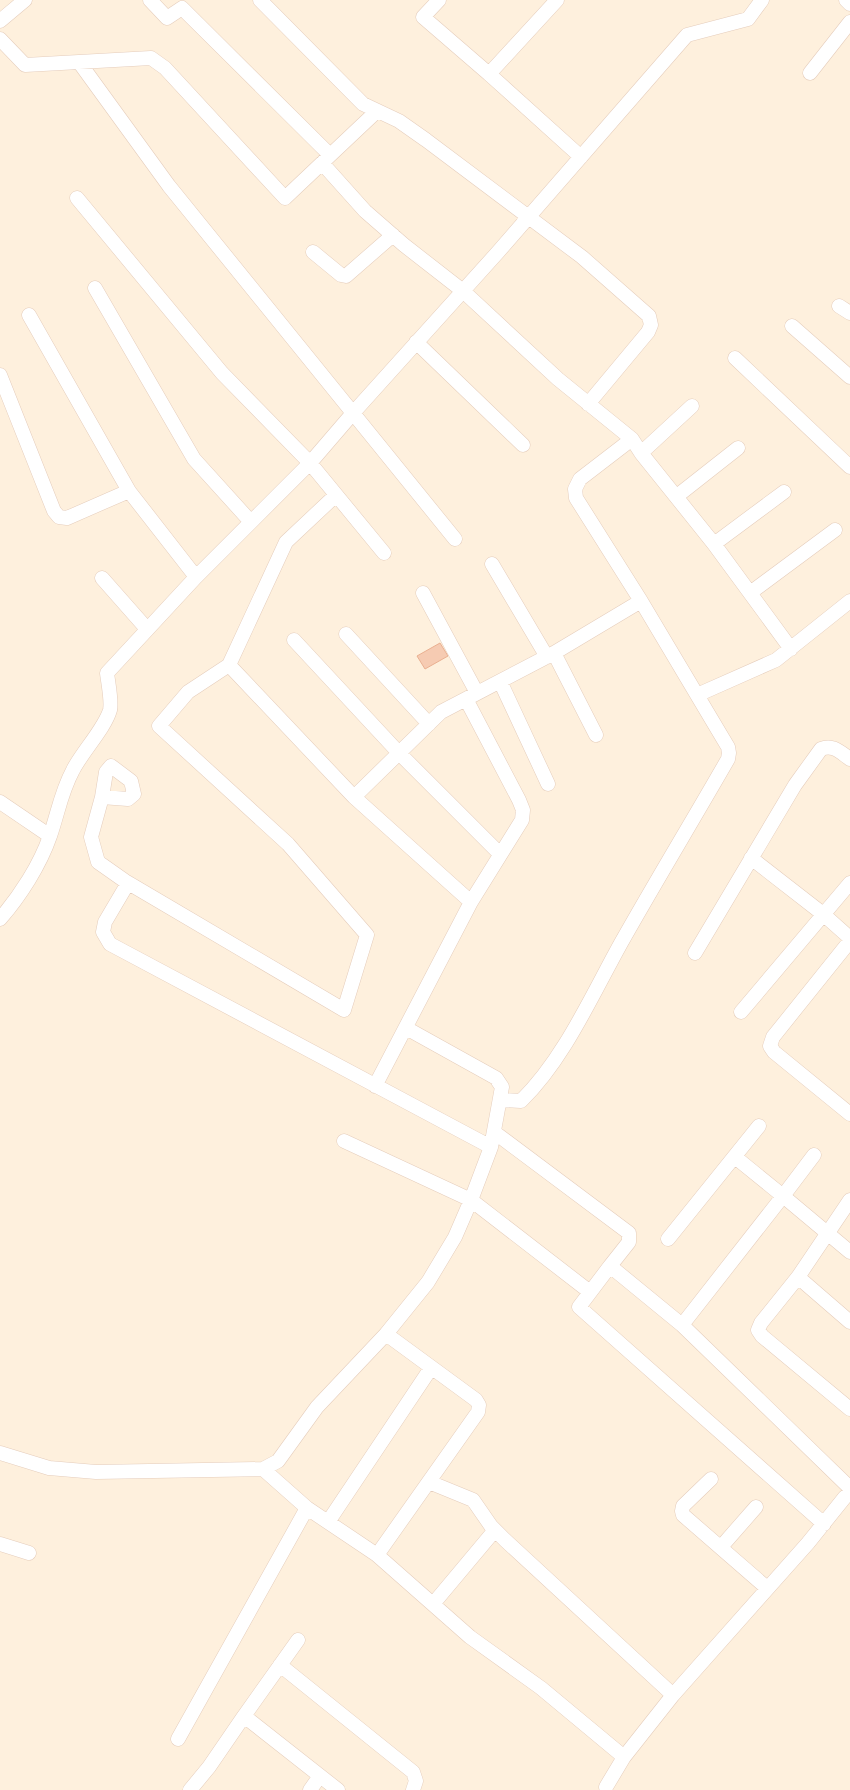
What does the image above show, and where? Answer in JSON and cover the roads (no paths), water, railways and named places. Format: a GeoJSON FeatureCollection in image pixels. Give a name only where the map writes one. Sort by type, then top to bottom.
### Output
{"type":"FeatureCollection","features":[{"type":"Feature","properties":{"kind":"street"},"geometry":{"type":"LineString","coordinates":[[0,21],[25,0]]}},
{"type":"Feature","properties":{"kind":"street"},"geometry":{"type":"LineString","coordinates":[[150,0],[167,18],[182,8],[326,159],[365,210],[393,235],[463,291],[588,404],[632,439],[641,453],[714,544],[791,648]]}},
{"type":"Feature","properties":{"kind":"street"},"geometry":{"type":"LineString","coordinates":[[260,0],[363,104],[399,121],[426,140],[582,257],[648,316],[651,324],[648,332],[588,404]]}},
{"type":"Feature","properties":{"kind":"street"},"geometry":{"type":"LineString","coordinates":[[439,0],[424,17],[581,157]]}},
{"type":"Feature","properties":{"kind":"street"},"geometry":{"type":"LineString","coordinates":[[488,74],[557,0]]}},
{"type":"Feature","properties":{"kind":"street"},"geometry":{"type":"LineString","coordinates":[[0,919],[10,907],[37,864],[50,836],[60,797],[73,769],[97,734],[110,709],[107,673],[196,577],[310,464],[353,413],[529,217],[687,35],[748,18],[762,0]]}},
{"type":"Feature","properties":{"kind":"street"},"geometry":{"type":"LineString","coordinates":[[846,0],[850,4]]}},
{"type":"Feature","properties":{"kind":"street"},"geometry":{"type":"LineString","coordinates":[[810,72],[850,22]]}},
{"type":"Feature","properties":{"kind":"street"},"geometry":{"type":"LineString","coordinates":[[0,39],[25,65],[151,58],[160,64],[285,198],[377,110]]}},
{"type":"Feature","properties":{"kind":"street"},"geometry":{"type":"LineString","coordinates":[[79,62],[169,186],[455,539]]}},
{"type":"Feature","properties":{"kind":"street"},"geometry":{"type":"LineString","coordinates":[[77,198],[222,373],[310,464],[384,553]]}},
{"type":"Feature","properties":{"kind":"street"},"geometry":{"type":"LineString","coordinates":[[313,252],[341,275],[346,276],[393,235]]}},
{"type":"Feature","properties":{"kind":"street"},"geometry":{"type":"LineString","coordinates":[[95,288],[194,459],[251,522]]}},
{"type":"Feature","properties":{"kind":"street"},"geometry":{"type":"LineString","coordinates":[[29,315],[129,490],[196,577]]}},
{"type":"Feature","properties":{"kind":"street"},"geometry":{"type":"LineString","coordinates":[[792,326],[850,376]]}},
{"type":"Feature","properties":{"kind":"street"},"geometry":{"type":"LineString","coordinates":[[416,342],[523,445]]}},
{"type":"Feature","properties":{"kind":"street"},"geometry":{"type":"LineString","coordinates":[[736,358],[850,467]]}},
{"type":"Feature","properties":{"kind":"street"},"geometry":{"type":"LineString","coordinates":[[0,375],[54,511],[59,517],[67,518],[129,490]]}},
{"type":"Feature","properties":{"kind":"street"},"geometry":{"type":"LineString","coordinates":[[641,453],[692,406]]}},
{"type":"Feature","properties":{"kind":"street"},"geometry":{"type":"LineString","coordinates":[[500,1100],[521,1101],[533,1089],[568,1039],[626,933],[728,759],[728,748],[641,601],[576,498],[575,489],[580,479],[632,439]]}},
{"type":"Feature","properties":{"kind":"street"},"geometry":{"type":"LineString","coordinates":[[677,496],[738,448]]}},
{"type":"Feature","properties":{"kind":"street"},"geometry":{"type":"LineString","coordinates":[[714,544],[784,492]]}},
{"type":"Feature","properties":{"kind":"street"},"geometry":{"type":"LineString","coordinates":[[102,797],[91,837],[98,862],[128,883],[344,1010],[367,935],[288,844],[159,726],[188,692],[229,665],[286,542],[336,495]]}},
{"type":"Feature","properties":{"kind":"street"},"geometry":{"type":"LineString","coordinates":[[750,593],[835,530]]}},
{"type":"Feature","properties":{"kind":"street"},"geometry":{"type":"LineString","coordinates":[[492,564],[551,655],[596,735]]}},
{"type":"Feature","properties":{"kind":"street"},"geometry":{"type":"LineString","coordinates":[[102,578],[147,629]]}},
{"type":"Feature","properties":{"kind":"street"},"geometry":{"type":"LineString","coordinates":[[375,1086],[471,902],[522,820],[523,810],[472,696],[423,593]]}},
{"type":"Feature","properties":{"kind":"street"},"geometry":{"type":"LineString","coordinates":[[354,797],[442,712],[551,655],[641,601]]}},
{"type":"Feature","properties":{"kind":"street"},"geometry":{"type":"LineString","coordinates":[[696,695],[776,660],[850,602]]}},
{"type":"Feature","properties":{"kind":"street"},"geometry":{"type":"LineString","coordinates":[[346,634],[429,724]]}},
{"type":"Feature","properties":{"kind":"street"},"geometry":{"type":"LineString","coordinates":[[294,640],[399,753],[500,854]]}},
{"type":"Feature","properties":{"kind":"street"},"geometry":{"type":"LineString","coordinates":[[229,665],[354,797],[471,902]]}},
{"type":"Feature","properties":{"kind":"street"},"geometry":{"type":"LineString","coordinates":[[500,681],[548,784]]}},
{"type":"Feature","properties":{"kind":"street"},"geometry":{"type":"LineString","coordinates":[[695,953],[795,785],[821,749],[826,746],[833,747],[850,759]]}},
{"type":"Feature","properties":{"kind":"street"},"geometry":{"type":"LineString","coordinates":[[0,802],[50,836]]}},
{"type":"Feature","properties":{"kind":"street"},"geometry":{"type":"LineString","coordinates":[[751,858],[824,914],[850,939],[773,1037],[770,1046],[774,1052],[850,1114]]}},
{"type":"Feature","properties":{"kind":"street"},"geometry":{"type":"LineString","coordinates":[[128,883],[105,922],[103,932],[110,944],[375,1086],[491,1146]]}},
{"type":"Feature","properties":{"kind":"street"},"geometry":{"type":"LineString","coordinates":[[741,1012],[850,883]]}},
{"type":"Feature","properties":{"kind":"street"},"geometry":{"type":"LineString","coordinates":[[0,1454],[49,1468],[96,1472],[263,1469],[278,1461],[317,1407],[386,1334],[428,1282],[455,1237],[471,1200],[491,1146],[502,1087],[496,1078],[406,1028]]}},
{"type":"Feature","properties":{"kind":"street"},"geometry":{"type":"LineString","coordinates":[[668,1239],[759,1126]]}},
{"type":"Feature","properties":{"kind":"street"},"geometry":{"type":"LineString","coordinates":[[494,1132],[629,1233],[629,1242],[579,1307],[824,1524]]}},
{"type":"Feature","properties":{"kind":"street"},"geometry":{"type":"LineString","coordinates":[[344,1141],[471,1200],[590,1292]]}},
{"type":"Feature","properties":{"kind":"street"},"geometry":{"type":"LineString","coordinates":[[682,1325],[814,1155]]}},
{"type":"Feature","properties":{"kind":"street"},"geometry":{"type":"LineString","coordinates":[[735,1157],[850,1252]]}},
{"type":"Feature","properties":{"kind":"street"},"geometry":{"type":"LineString","coordinates":[[850,1200],[798,1276],[761,1323],[758,1330],[762,1336],[850,1409]]}},
{"type":"Feature","properties":{"kind":"street"},"geometry":{"type":"LineString","coordinates":[[610,1266],[682,1325],[850,1488]]}},
{"type":"Feature","properties":{"kind":"street"},"geometry":{"type":"LineString","coordinates":[[798,1276],[850,1322]]}},
{"type":"Feature","properties":{"kind":"street"},"geometry":{"type":"LineString","coordinates":[[377,1555],[478,1412],[479,1405],[476,1400],[386,1334]]}},
{"type":"Feature","properties":{"kind":"street"},"geometry":{"type":"LineString","coordinates":[[328,1522],[431,1368]]}},
{"type":"Feature","properties":{"kind":"street"},"geometry":{"type":"LineString","coordinates":[[263,1469],[307,1508],[377,1555],[470,1637],[541,1688],[624,1757]]}},
{"type":"Feature","properties":{"kind":"street"},"geometry":{"type":"LineString","coordinates":[[711,1479],[684,1506],[682,1511],[683,1515],[767,1588]]}},
{"type":"Feature","properties":{"kind":"street"},"geometry":{"type":"LineString","coordinates":[[428,1482],[473,1500],[495,1530],[673,1695]]}},
{"type":"Feature","properties":{"kind":"street"},"geometry":{"type":"LineString","coordinates":[[606,1787],[624,1757],[673,1695],[824,1524],[845,1497],[850,1494]]}},
{"type":"Feature","properties":{"kind":"street"},"geometry":{"type":"LineString","coordinates":[[721,1547],[756,1507]]}},
{"type":"Feature","properties":{"kind":"street"},"geometry":{"type":"LineString","coordinates":[[178,1739],[307,1508]]}},
{"type":"Feature","properties":{"kind":"street"},"geometry":{"type":"LineString","coordinates":[[433,1604],[495,1530]]}},
{"type":"Feature","properties":{"kind":"street"},"geometry":{"type":"LineString","coordinates":[[0,1544],[29,1553]]}},
{"type":"Feature","properties":{"kind":"street"},"geometry":{"type":"LineString","coordinates":[[190,1790],[209,1767],[298,1640]]}},
{"type":"Feature","properties":{"kind":"street"},"geometry":{"type":"LineString","coordinates":[[280,1665],[413,1772],[416,1780],[413,1790]]}},
{"type":"Feature","properties":{"kind":"street"},"geometry":{"type":"LineString","coordinates":[[244,1716],[338,1790]]}},
{"type":"Feature","properties":{"kind":"street"},"geometry":{"type":"LineString","coordinates":[[310,1790],[320,1776]]}}]}
